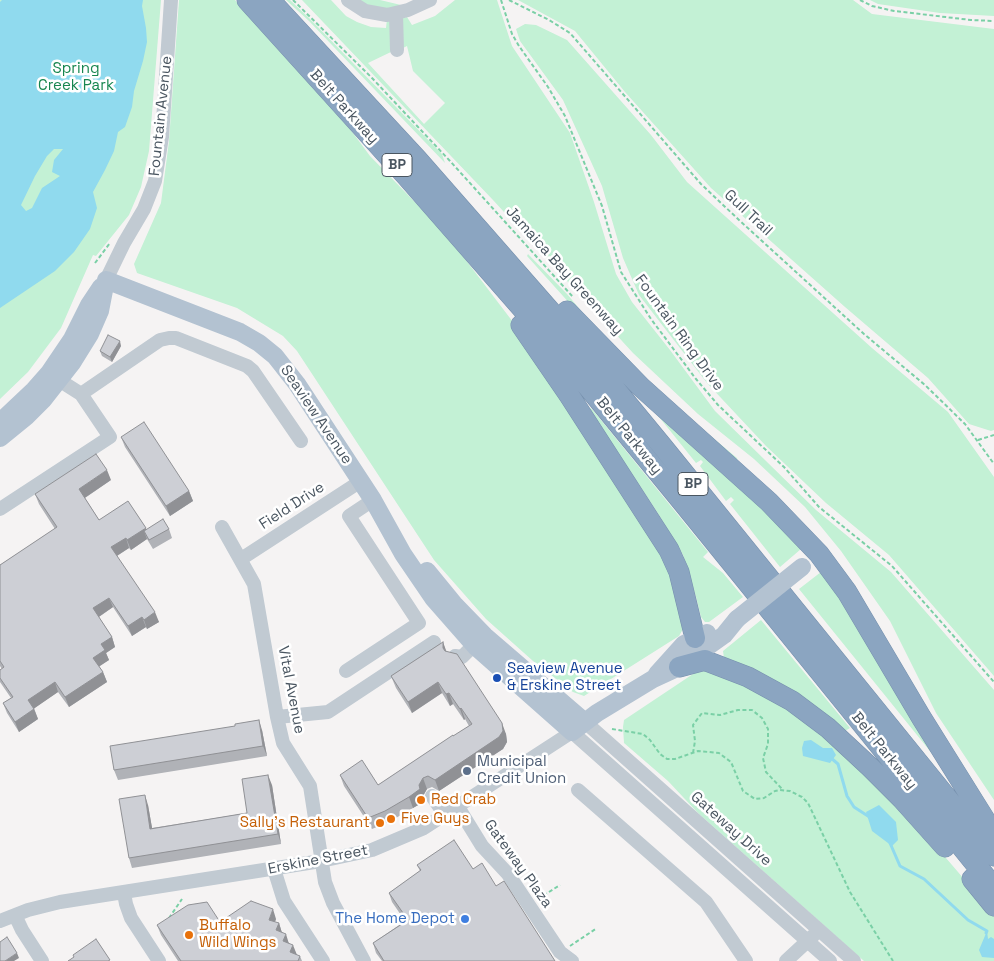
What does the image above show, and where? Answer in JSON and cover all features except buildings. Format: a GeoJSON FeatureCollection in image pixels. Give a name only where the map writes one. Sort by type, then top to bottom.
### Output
{"type":"FeatureCollection","features":[{"type":"Feature","properties":{"kind":"highway","name":"Belt Parkway"},"geometry":{"type":"LineString","coordinates":[[247,0],[406,176],[616,420],[994,887]]}},
{"type":"Feature","properties":{"kind":"highway","name":"Belt Parkway"},"geometry":{"type":"LineString","coordinates":[[270,0],[382,120],[490,241],[600,370],[994,856]]}},
{"type":"Feature","properties":{"kind":"highway"},"geometry":{"type":"LineString","coordinates":[[382,120],[454,184],[583,329],[622,369],[769,502],[819,554],[846,592],[921,718],[994,834]]}},
{"type":"Feature","properties":{"kind":"highway"},"geometry":{"type":"LineString","coordinates":[[478,258],[666,545],[679,572],[695,638]]}},
{"type":"Feature","properties":{"kind":"highway"},"geometry":{"type":"LineString","coordinates":[[679,667],[705,660],[721,665],[760,683],[810,715],[848,747],[902,799],[935,835],[994,906]]}},
{"type":"Feature","properties":{"kind":"main road","name":"Fountain Avenue"},"geometry":{"type":"LineString","coordinates":[[0,438],[36,408],[54,377],[89,305],[106,280]]}},
{"type":"Feature","properties":{"kind":"main road","name":"Seaview Avenue"},"geometry":{"type":"LineString","coordinates":[[106,280],[240,332],[267,349],[290,375],[361,481],[424,586],[447,616],[462,655],[579,727]]}},
{"type":"Feature","properties":{"kind":"main road","name":"Fountain Avenue"},"geometry":{"type":"LineString","coordinates":[[0,422],[34,390],[54,377]]}},
{"type":"Feature","properties":{"kind":"main road","name":"Seaview Avenue"},"geometry":{"type":"LineString","coordinates":[[392,531],[470,621],[579,727]]}},
{"type":"Feature","properties":{"kind":"main road","name":"Erskine Street"},"geometry":{"type":"LineString","coordinates":[[579,727],[653,678],[679,667],[724,635],[737,619],[819,554]]}},
{"type":"Feature","properties":{"kind":"main road","name":"Erskine Street"},"geometry":{"type":"LineString","coordinates":[[653,678],[684,644],[737,619]]}},
{"type":"Feature","properties":{"kind":"street","name":"Fountain Avenue"},"geometry":{"type":"LineString","coordinates":[[106,280],[124,243],[144,209],[155,181],[162,137],[171,0]]}},
{"type":"Feature","properties":{"kind":"street"},"geometry":{"type":"LineString","coordinates":[[348,0],[371,13],[382,15],[396,14],[415,8],[428,0]]}},
{"type":"Feature","properties":{"kind":"street"},"geometry":{"type":"LineString","coordinates":[[396,14],[397,50]]}},
{"type":"Feature","properties":{"kind":"street"},"geometry":{"type":"LineString","coordinates":[[81,394],[160,340],[176,338],[247,366],[253,371],[301,441]]}},
{"type":"Feature","properties":{"kind":"street"},"geometry":{"type":"LineString","coordinates":[[0,509],[110,437],[81,394],[54,377]]}},
{"type":"Feature","properties":{"kind":"street","name":"Field Drive"},"geometry":{"type":"LineString","coordinates":[[241,559],[361,481]]}},
{"type":"Feature","properties":{"kind":"street"},"geometry":{"type":"LineString","coordinates":[[346,671],[419,623],[349,516],[373,500]]}},
{"type":"Feature","properties":{"kind":"street","name":"Vital Avenue"},"geometry":{"type":"LineString","coordinates":[[222,527],[254,584],[283,743],[310,786],[325,882],[333,903],[364,961]]}},
{"type":"Feature","properties":{"kind":"street"},"geometry":{"type":"LineString","coordinates":[[277,717],[328,712],[434,642]]}},
{"type":"Feature","properties":{"kind":"street"},"geometry":{"type":"LineString","coordinates":[[579,727],[830,961]]}},
{"type":"Feature","properties":{"kind":"street","name":"Erskine Street"},"geometry":{"type":"LineString","coordinates":[[0,921],[49,905],[321,862],[372,850],[414,833],[445,815],[579,727]]}},
{"type":"Feature","properties":{"kind":"street","name":"Gateway Drive"},"geometry":{"type":"LineString","coordinates":[[579,727],[854,961]]}},
{"type":"Feature","properties":{"kind":"street"},"geometry":{"type":"LineString","coordinates":[[578,790],[706,902],[746,961]]}},
{"type":"Feature","properties":{"kind":"street"},"geometry":{"type":"LineString","coordinates":[[432,796],[445,815]]}},
{"type":"Feature","properties":{"kind":"street","name":"Gateway Plaza"},"geometry":{"type":"LineString","coordinates":[[458,807],[482,846],[508,874],[560,952],[572,961]]}},
{"type":"Feature","properties":{"kind":"street"},"geometry":{"type":"LineString","coordinates":[[274,869],[284,901],[324,961]]}},
{"type":"Feature","properties":{"kind":"street"},"geometry":{"type":"LineString","coordinates":[[124,893],[132,918],[159,961]]}},
{"type":"Feature","properties":{"kind":"street"},"geometry":{"type":"LineString","coordinates":[[15,915],[22,930],[42,961]]}},
{"type":"Feature","properties":{"kind":"street"},"geometry":{"type":"LineString","coordinates":[[786,961],[819,930]]}},
{"type":"Feature","properties":{"kind":"path","name":"Jamaica Bay Greenway"},"geometry":{"type":"LineString","coordinates":[[293,0],[372,78],[579,304]]}},
{"type":"Feature","properties":{"kind":"path","name":"Fountain Ring Drive"},"geometry":{"type":"LineString","coordinates":[[501,0],[512,34],[565,116],[602,206],[621,272],[651,319],[718,405],[784,468],[819,507],[892,566],[994,682]]}},
{"type":"Feature","properties":{"kind":"path","name":"Gull Trail"},"geometry":{"type":"LineString","coordinates":[[509,0],[549,20],[570,34],[701,184],[864,334],[925,385],[965,424],[994,464]]}},
{"type":"Feature","properties":{"kind":"path"},"geometry":{"type":"LineString","coordinates":[[860,0],[872,6],[894,10],[971,20],[994,21]]}},
{"type":"Feature","properties":{"kind":"path"},"geometry":{"type":"LineString","coordinates":[[95,264],[112,241]]}},
{"type":"Feature","properties":{"kind":"path"},"geometry":{"type":"LineString","coordinates":[[978,440],[994,435]]}},
{"type":"Feature","properties":{"kind":"path"},"geometry":{"type":"LineString","coordinates":[[692,753],[695,740],[694,725],[702,714],[720,715],[738,710],[752,710],[762,718],[768,729],[768,744],[763,758],[766,772],[783,790]]}},
{"type":"Feature","properties":{"kind":"path"},"geometry":{"type":"LineString","coordinates":[[617,731],[643,734],[660,754],[667,759],[675,759],[692,753],[718,753],[726,757],[735,768],[740,787],[749,796],[755,799],[764,798],[775,791],[783,790],[796,794],[808,803],[850,892],[893,961]]}},
{"type":"Feature","properties":{"kind":"path"},"geometry":{"type":"LineString","coordinates":[[536,901],[560,885]]}},
{"type":"Feature","properties":{"kind":"path"},"geometry":{"type":"LineString","coordinates":[[167,921],[182,899]]}},
{"type":"Feature","properties":{"kind":"path"},"geometry":{"type":"LineString","coordinates":[[566,948],[597,928]]}},
{"type":"Feature","properties":{"kind":"green space","name":"Spring Creek Park"},"geometry":{"type":"Polygon","coordinates":[[[0,0],[161,0],[149,151],[141,187],[129,215],[96,256],[93,255],[61,328],[28,372],[0,399],[0,0]]]}},
{"type":"Feature","properties":{"kind":"green space"},"geometry":{"type":"Polygon","coordinates":[[[179,0],[235,0],[327,98],[370,156],[446,234],[516,326],[658,542],[674,580],[683,629],[679,636],[584,696],[573,692],[533,661],[486,619],[434,560],[297,351],[283,336],[237,308],[137,273],[134,264],[161,203],[169,141],[179,0]]]}},
{"type":"Feature","properties":{"kind":"green space"},"geometry":{"type":"Polygon","coordinates":[[[286,0],[290,0],[309,18],[442,154],[445,163],[309,21],[286,0]]]}},
{"type":"Feature","properties":{"kind":"green space"},"geometry":{"type":"Polygon","coordinates":[[[302,0],[331,0],[346,16],[371,27],[386,28],[387,19],[390,21],[393,51],[368,63],[424,124],[445,103],[413,71],[407,46],[403,48],[402,18],[407,17],[412,25],[435,16],[455,0],[497,0],[512,46],[570,133],[616,274],[632,302],[715,411],[816,510],[891,572],[994,690],[994,800],[936,713],[890,621],[841,551],[805,507],[754,459],[698,414],[633,353],[493,200],[302,0]]]}},
{"type":"Feature","properties":{"kind":"green space"},"geometry":{"type":"Polygon","coordinates":[[[355,0],[380,0],[403,7],[377,10],[355,0]]]}},
{"type":"Feature","properties":{"kind":"green space"},"geometry":{"type":"Polygon","coordinates":[[[518,0],[853,0],[872,14],[994,29],[994,430],[991,431],[969,424],[928,378],[711,188],[625,92],[575,31],[518,0]]]}},
{"type":"Feature","properties":{"kind":"green space"},"geometry":{"type":"Polygon","coordinates":[[[870,0],[994,0],[994,16],[940,13],[878,4],[870,0]]]}},
{"type":"Feature","properties":{"kind":"green space"},"geometry":{"type":"Polygon","coordinates":[[[525,24],[536,25],[567,40],[651,135],[687,182],[872,348],[948,412],[994,477],[994,676],[889,555],[826,503],[766,446],[707,383],[639,295],[623,258],[602,186],[563,100],[520,41],[516,29],[525,24]]]}},
{"type":"Feature","properties":{"kind":"green space"},"geometry":{"type":"Polygon","coordinates":[[[528,254],[567,294],[613,349],[676,407],[737,458],[738,462],[686,419],[639,376],[599,336],[527,256],[528,254]]]}},
{"type":"Feature","properties":{"kind":"green space"},"geometry":{"type":"Polygon","coordinates":[[[635,387],[761,502],[801,549],[780,567],[730,504],[734,500],[731,497],[726,501],[700,466],[703,462],[701,460],[696,463],[635,387]]]}},
{"type":"Feature","properties":{"kind":"green space"},"geometry":{"type":"Polygon","coordinates":[[[588,407],[592,409],[708,552],[703,557],[723,573],[743,597],[709,622],[705,622],[701,617],[683,555],[588,407]]]}},
{"type":"Feature","properties":{"kind":"green space"},"geometry":{"type":"Polygon","coordinates":[[[823,572],[938,761],[799,589],[823,572]]]}},
{"type":"Feature","properties":{"kind":"green space"},"geometry":{"type":"Polygon","coordinates":[[[761,620],[850,728],[845,731],[724,658],[723,651],[761,620]]]}},
{"type":"Feature","properties":{"kind":"green space"},"geometry":{"type":"Polygon","coordinates":[[[707,666],[794,708],[886,788],[994,914],[994,961],[864,961],[698,813],[668,781],[624,743],[624,720],[707,666]]]}},
{"type":"Feature","properties":{"kind":"water","name":"Spring Creek Park"},"geometry":{"type":"Polygon","coordinates":[[[2,0],[143,0],[142,6],[147,42],[134,91],[132,107],[125,127],[118,132],[114,151],[93,192],[97,208],[90,229],[74,252],[55,271],[0,308],[0,2],[2,0]],[[54,149],[47,156],[35,176],[21,205],[26,211],[32,208],[42,188],[60,176],[52,172],[54,160],[63,149],[54,149]]]}},
{"type":"Feature","properties":{"kind":"water"},"geometry":{"type":"Polygon","coordinates":[[[811,740],[823,748],[832,748],[836,755],[830,763],[803,756],[802,748],[804,741],[811,740]]]}},
{"type":"Feature","properties":{"kind":"water"},"geometry":{"type":"Polygon","coordinates":[[[879,805],[896,822],[898,840],[892,846],[872,831],[866,812],[879,805]]]}},
{"type":"Feature","properties":{"kind":"water"},"geometry":{"type":"Polygon","coordinates":[[[987,931],[988,939],[991,937],[994,939],[994,958],[982,957],[979,950],[987,931]]]}},
{"type":"Feature","properties":{"kind":"waterway"},"geometry":{"type":"LineString","coordinates":[[831,758],[838,764],[847,796],[854,807],[871,818]]}},
{"type":"Feature","properties":{"kind":"waterway"},"geometry":{"type":"LineString","coordinates":[[890,843],[900,866],[924,879],[968,920],[987,931],[986,933]]}},
{"type":"Feature","properties":{"kind":"place","name":"Seaview Avenue & Erskine Street"},"geometry":{"type":"Point","coordinates":[497,678]}},
{"type":"Feature","properties":{"kind":"place","name":"Municipal Credit Union"},"geometry":{"type":"Point","coordinates":[467,771]}},
{"type":"Feature","properties":{"kind":"place","name":"Red Crab"},"geometry":{"type":"Point","coordinates":[421,800]}},
{"type":"Feature","properties":{"kind":"place","name":"Five Guys"},"geometry":{"type":"Point","coordinates":[391,819]}},
{"type":"Feature","properties":{"kind":"place","name":"Sally's Restaurant"},"geometry":{"type":"Point","coordinates":[380,823]}},
{"type":"Feature","properties":{"kind":"place","name":"The Home Depot"},"geometry":{"type":"Point","coordinates":[465,919]}},
{"type":"Feature","properties":{"kind":"place","name":"Buffalo Wild Wings"},"geometry":{"type":"Point","coordinates":[189,935]}}]}
